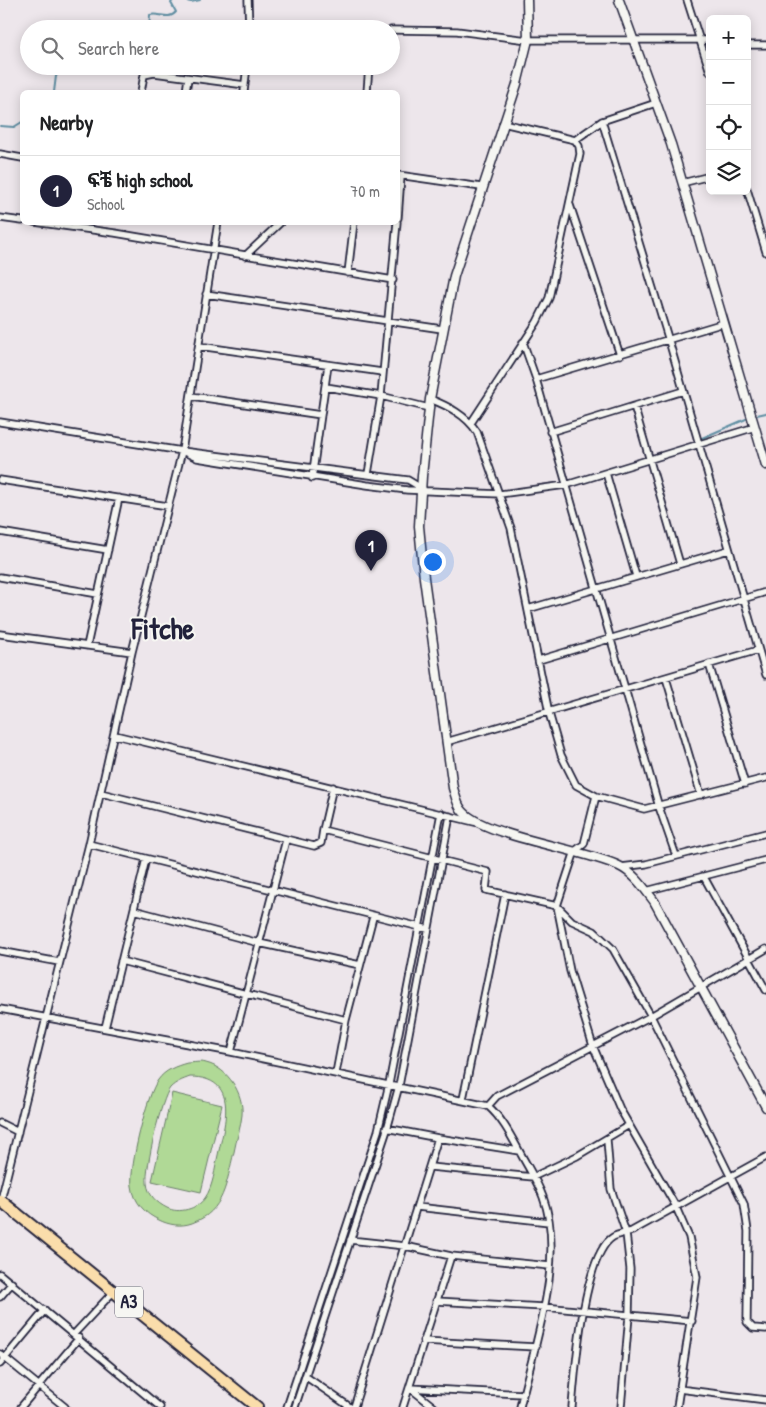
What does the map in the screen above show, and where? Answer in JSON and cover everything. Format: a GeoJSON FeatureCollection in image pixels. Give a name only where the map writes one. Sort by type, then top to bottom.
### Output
{"type":"FeatureCollection","features":[{"type":"Feature","properties":{"kind":"highway","name":"A3"},"geometry":{"type":"LineString","coordinates":[[0,1200],[115,1290],[257,1407]]}},
{"type":"Feature","properties":{"kind":"street"},"geometry":{"type":"LineString","coordinates":[[248,0],[249,20]]}},
{"type":"Feature","properties":{"kind":"street"},"geometry":{"type":"LineString","coordinates":[[480,824],[461,810],[453,788],[423,569],[419,526],[430,399],[442,329],[454,276],[528,40],[526,0]]}},
{"type":"Feature","properties":{"kind":"street"},"geometry":{"type":"LineString","coordinates":[[619,0],[682,183],[766,465]]}},
{"type":"Feature","properties":{"kind":"street"},"geometry":{"type":"LineString","coordinates":[[687,0],[706,61]]}},
{"type":"Feature","properties":{"kind":"street"},"geometry":{"type":"LineString","coordinates":[[400,30],[457,31],[528,40],[706,39]]}},
{"type":"Feature","properties":{"kind":"street"},"geometry":{"type":"LineString","coordinates":[[751,45],[766,45]]}},
{"type":"Feature","properties":{"kind":"street"},"geometry":{"type":"LineString","coordinates":[[141,90],[144,75]]}},
{"type":"Feature","properties":{"kind":"street"},"geometry":{"type":"LineString","coordinates":[[168,75],[245,85]]}},
{"type":"Feature","properties":{"kind":"street"},"geometry":{"type":"LineString","coordinates":[[244,90],[246,75]]}},
{"type":"Feature","properties":{"kind":"street"},"geometry":{"type":"LineString","coordinates":[[367,90],[368,75]]}},
{"type":"Feature","properties":{"kind":"street"},"geometry":{"type":"LineString","coordinates":[[186,90],[188,78]]}},
{"type":"Feature","properties":{"kind":"street"},"geometry":{"type":"LineString","coordinates":[[575,140],[602,121],[656,103]]}},
{"type":"Feature","properties":{"kind":"street"},"geometry":{"type":"LineString","coordinates":[[602,121],[669,341],[728,550],[766,675]]}},
{"type":"Feature","properties":{"kind":"street"},"geometry":{"type":"LineString","coordinates":[[471,423],[537,322],[549,298],[580,154],[579,146],[575,140],[503,123]]}},
{"type":"Feature","properties":{"kind":"street"},"geometry":{"type":"LineString","coordinates":[[0,154],[20,158]]}},
{"type":"Feature","properties":{"kind":"street"},"geometry":{"type":"LineString","coordinates":[[400,176],[481,187]]}},
{"type":"Feature","properties":{"kind":"street"},"geometry":{"type":"LineString","coordinates":[[682,183],[706,177]]}},
{"type":"Feature","properties":{"kind":"street"},"geometry":{"type":"LineString","coordinates":[[749,195],[766,252]]}},
{"type":"Feature","properties":{"kind":"street"},"geometry":{"type":"LineString","coordinates":[[570,203],[620,355]]}},
{"type":"Feature","properties":{"kind":"street"},"geometry":{"type":"LineString","coordinates":[[0,218],[20,221]]}},
{"type":"Feature","properties":{"kind":"street"},"geometry":{"type":"LineString","coordinates":[[54,225],[213,249],[392,280]]}},
{"type":"Feature","properties":{"kind":"street"},"geometry":{"type":"LineString","coordinates":[[0,1200],[47,1017],[115,735],[132,652],[182,451],[217,225]]}},
{"type":"Feature","properties":{"kind":"street"},"geometry":{"type":"LineString","coordinates":[[245,256],[277,225]]}},
{"type":"Feature","properties":{"kind":"street"},"geometry":{"type":"LineString","coordinates":[[348,273],[354,225]]}},
{"type":"Feature","properties":{"kind":"street"},"geometry":{"type":"LineString","coordinates":[[368,474],[381,396],[397,225]]}},
{"type":"Feature","properties":{"kind":"street"},"geometry":{"type":"LineString","coordinates":[[206,294],[442,329]]}},
{"type":"Feature","properties":{"kind":"street"},"geometry":{"type":"LineString","coordinates":[[536,379],[669,341],[724,323]]}},
{"type":"Feature","properties":{"kind":"street"},"geometry":{"type":"LineString","coordinates":[[523,342],[536,379],[659,807],[676,856]]}},
{"type":"Feature","properties":{"kind":"street"},"geometry":{"type":"LineString","coordinates":[[199,346],[382,372]]}},
{"type":"Feature","properties":{"kind":"street"},"geometry":{"type":"LineString","coordinates":[[312,478],[328,365]]}},
{"type":"Feature","properties":{"kind":"street"},"geometry":{"type":"LineString","coordinates":[[326,387],[381,396],[429,408]]}},
{"type":"Feature","properties":{"kind":"street"},"geometry":{"type":"LineString","coordinates":[[550,432],[683,391]]}},
{"type":"Feature","properties":{"kind":"street"},"geometry":{"type":"LineString","coordinates":[[191,396],[321,415]]}},
{"type":"Feature","properties":{"kind":"street"},"geometry":{"type":"LineString","coordinates":[[430,399],[451,408],[471,423],[500,494],[511,528],[549,713],[562,755],[576,785],[596,796],[644,809],[659,807],[766,778]]}},
{"type":"Feature","properties":{"kind":"street"},"geometry":{"type":"LineString","coordinates":[[634,406],[680,564]]}},
{"type":"Feature","properties":{"kind":"street"},"geometry":{"type":"LineString","coordinates":[[0,422],[182,451],[408,480],[423,489]]}},
{"type":"Feature","properties":{"kind":"street"},"geometry":{"type":"LineString","coordinates":[[182,451],[197,458],[312,478],[407,490],[423,489],[500,494],[566,485],[755,427]]}},
{"type":"Feature","properties":{"kind":"street"},"geometry":{"type":"LineString","coordinates":[[606,473],[636,576]]}},
{"type":"Feature","properties":{"kind":"street"},"geometry":{"type":"LineString","coordinates":[[0,480],[168,506]]}},
{"type":"Feature","properties":{"kind":"street"},"geometry":{"type":"LineString","coordinates":[[87,646],[119,498]]}},
{"type":"Feature","properties":{"kind":"street"},"geometry":{"type":"LineString","coordinates":[[0,532],[108,550]]}},
{"type":"Feature","properties":{"kind":"street"},"geometry":{"type":"LineString","coordinates":[[528,609],[728,550]]}},
{"type":"Feature","properties":{"kind":"street"},"geometry":{"type":"LineString","coordinates":[[0,577],[98,594]]}},
{"type":"Feature","properties":{"kind":"street"},"geometry":{"type":"LineString","coordinates":[[539,660],[611,640],[766,592]]}},
{"type":"Feature","properties":{"kind":"street"},"geometry":{"type":"LineString","coordinates":[[0,634],[132,652]]}},
{"type":"Feature","properties":{"kind":"street"},"geometry":{"type":"LineString","coordinates":[[446,742],[758,650]]}},
{"type":"Feature","properties":{"kind":"street"},"geometry":{"type":"LineString","coordinates":[[710,664],[745,784]]}},
{"type":"Feature","properties":{"kind":"street"},"geometry":{"type":"LineString","coordinates":[[666,678],[701,795]]}},
{"type":"Feature","properties":{"kind":"street"},"geometry":{"type":"LineString","coordinates":[[115,735],[441,813],[575,851],[621,867],[636,877],[654,901],[766,1107]]}},
{"type":"Feature","properties":{"kind":"street"},"geometry":{"type":"LineString","coordinates":[[101,793],[314,846],[321,843],[333,787]]}},
{"type":"Feature","properties":{"kind":"street"},"geometry":{"type":"LineString","coordinates":[[596,796],[584,844],[575,851],[557,906],[570,971],[593,1046],[629,1125],[675,1205],[688,1236],[697,1277],[692,1321],[677,1407]]}},
{"type":"Feature","properties":{"kind":"street"},"geometry":{"type":"LineString","coordinates":[[287,1407],[378,1131],[389,1084],[441,813]]}},
{"type":"Feature","properties":{"kind":"street"},"geometry":{"type":"LineString","coordinates":[[294,1407],[387,1128],[399,1086],[450,816]]}},
{"type":"Feature","properties":{"kind":"street"},"geometry":{"type":"LineString","coordinates":[[324,830],[488,872],[486,890],[557,906],[572,921],[594,930],[613,949],[651,1016],[744,1204],[748,1231],[747,1322],[753,1328],[766,1328]]}},
{"type":"Feature","properties":{"kind":"street"},"geometry":{"type":"LineString","coordinates":[[621,867],[646,864],[766,833]]}},
{"type":"Feature","properties":{"kind":"street"},"geometry":{"type":"LineString","coordinates":[[230,1052],[286,840]]}},
{"type":"Feature","properties":{"kind":"street"},"geometry":{"type":"LineString","coordinates":[[89,844],[373,917],[428,929]]}},
{"type":"Feature","properties":{"kind":"street"},"geometry":{"type":"LineString","coordinates":[[104,1028],[146,859]]}},
{"type":"Feature","properties":{"kind":"street"},"geometry":{"type":"LineString","coordinates":[[646,891],[766,860]]}},
{"type":"Feature","properties":{"kind":"street"},"geometry":{"type":"LineString","coordinates":[[704,877],[766,990]]}},
{"type":"Feature","properties":{"kind":"street"},"geometry":{"type":"LineString","coordinates":[[463,1099],[505,894]]}},
{"type":"Feature","properties":{"kind":"street"},"geometry":{"type":"LineString","coordinates":[[134,910],[259,943],[360,965]]}},
{"type":"Feature","properties":{"kind":"street"},"geometry":{"type":"LineString","coordinates":[[336,1073],[346,1020],[373,917]]}},
{"type":"Feature","properties":{"kind":"street"},"geometry":{"type":"LineString","coordinates":[[488,1106],[497,1096],[651,1016],[766,949]]}},
{"type":"Feature","properties":{"kind":"street"},"geometry":{"type":"LineString","coordinates":[[0,951],[60,962]]}},
{"type":"Feature","properties":{"kind":"street"},"geometry":{"type":"LineString","coordinates":[[121,961],[346,1020]]}},
{"type":"Feature","properties":{"kind":"street"},"geometry":{"type":"LineString","coordinates":[[0,1009],[336,1073],[463,1099],[488,1106],[497,1114],[533,1177],[543,1197],[549,1222],[550,1266],[544,1307],[536,1347],[520,1407]]}},
{"type":"Feature","properties":{"kind":"street"},"geometry":{"type":"LineString","coordinates":[[0,1123],[18,1132]]}},
{"type":"Feature","properties":{"kind":"street"},"geometry":{"type":"LineString","coordinates":[[430,1167],[533,1177],[607,1140],[629,1125]]}},
{"type":"Feature","properties":{"kind":"street"},"geometry":{"type":"LineString","coordinates":[[378,1131],[387,1128],[519,1151]]}},
{"type":"Feature","properties":{"kind":"street"},"geometry":{"type":"LineString","coordinates":[[354,1407],[438,1138]]}},
{"type":"Feature","properties":{"kind":"street"},"geometry":{"type":"LineString","coordinates":[[607,1140],[612,1189],[626,1233],[630,1269],[629,1316],[621,1407]]}},
{"type":"Feature","properties":{"kind":"street"},"geometry":{"type":"LineString","coordinates":[[572,1407],[576,1350],[583,1312],[600,1252],[612,1237],[626,1233],[766,1157]]}},
{"type":"Feature","properties":{"kind":"street"},"geometry":{"type":"LineString","coordinates":[[417,1207],[549,1222]]}},
{"type":"Feature","properties":{"kind":"street"},"geometry":{"type":"LineString","coordinates":[[350,1240],[405,1246],[451,1256],[550,1266]]}},
{"type":"Feature","properties":{"kind":"street"},"geometry":{"type":"LineString","coordinates":[[403,1407],[451,1256]]}},
{"type":"Feature","properties":{"kind":"street"},"geometry":{"type":"LineString","coordinates":[[0,1274],[160,1407]]}},
{"type":"Feature","properties":{"kind":"street"},"geometry":{"type":"LineString","coordinates":[[0,1297],[12,1283]]}},
{"type":"Feature","properties":{"kind":"street"},"geometry":{"type":"LineString","coordinates":[[74,1334],[115,1290]]}},
{"type":"Feature","properties":{"kind":"street"},"geometry":{"type":"LineString","coordinates":[[436,1301],[544,1307],[692,1321]]}},
{"type":"Feature","properties":{"kind":"street"},"geometry":{"type":"LineString","coordinates":[[0,1364],[3,1356],[45,1310]]}},
{"type":"Feature","properties":{"kind":"street"},"geometry":{"type":"LineString","coordinates":[[21,1407],[79,1338]]}},
{"type":"Feature","properties":{"kind":"street"},"geometry":{"type":"LineString","coordinates":[[423,1341],[536,1347]]}},
{"type":"Feature","properties":{"kind":"street"},"geometry":{"type":"LineString","coordinates":[[3,1356],[65,1407]]}},
{"type":"Feature","properties":{"kind":"street"},"geometry":{"type":"LineString","coordinates":[[305,1376],[350,1407]]}},
{"type":"Feature","properties":{"kind":"street"},"geometry":{"type":"LineString","coordinates":[[410,1388],[523,1394]]}},
{"type":"Feature","properties":{"kind":"street"},"geometry":{"type":"LineString","coordinates":[[410,1388],[434,1407]]}},
{"type":"Feature","properties":{"kind":"street"},"geometry":{"type":"LineString","coordinates":[[679,1389],[766,1400]]}},
{"type":"Feature","properties":{"kind":"green space"},"geometry":{"type":"Polygon","coordinates":[[[204,1062],[221,1070],[228,1076],[240,1099],[242,1115],[226,1185],[218,1203],[203,1218],[192,1223],[179,1225],[163,1222],[145,1211],[133,1192],[132,1177],[140,1132],[154,1088],[164,1074],[187,1063],[204,1062]],[[190,1077],[179,1081],[170,1088],[162,1106],[154,1134],[148,1164],[147,1183],[149,1191],[154,1198],[163,1206],[172,1210],[193,1208],[202,1202],[208,1194],[213,1177],[224,1129],[225,1104],[223,1093],[216,1085],[206,1079],[190,1077]]]}},
{"type":"Feature","properties":{"kind":"green space"},"geometry":{"type":"Polygon","coordinates":[[[172,1093],[222,1105],[201,1192],[152,1181],[172,1093]]]}},
{"type":"Feature","properties":{"kind":"waterway"},"geometry":{"type":"LineString","coordinates":[[150,20],[150,15],[153,14],[173,15],[176,12],[171,3],[173,0]]}},
{"type":"Feature","properties":{"kind":"waterway"},"geometry":{"type":"LineString","coordinates":[[183,0],[191,2],[200,0]]}},
{"type":"Feature","properties":{"kind":"waterway"},"geometry":{"type":"LineString","coordinates":[[54,90],[57,75]]}},
{"type":"Feature","properties":{"kind":"waterway"},"geometry":{"type":"LineString","coordinates":[[0,126],[14,127],[20,123]]}},
{"type":"Feature","properties":{"kind":"waterway"},"geometry":{"type":"LineString","coordinates":[[757,415],[766,413]]}},
{"type":"Feature","properties":{"kind":"waterway"},"geometry":{"type":"LineString","coordinates":[[702,438],[746,419]]}},
{"type":"Feature","properties":{"kind":"place","name":"ፍቼ high school"},"geometry":{"type":"Point","coordinates":[371,571]}},
{"type":"Feature","properties":{"kind":"district","name":"Fitche"},"geometry":{"type":"Point","coordinates":[163,629]}}]}
